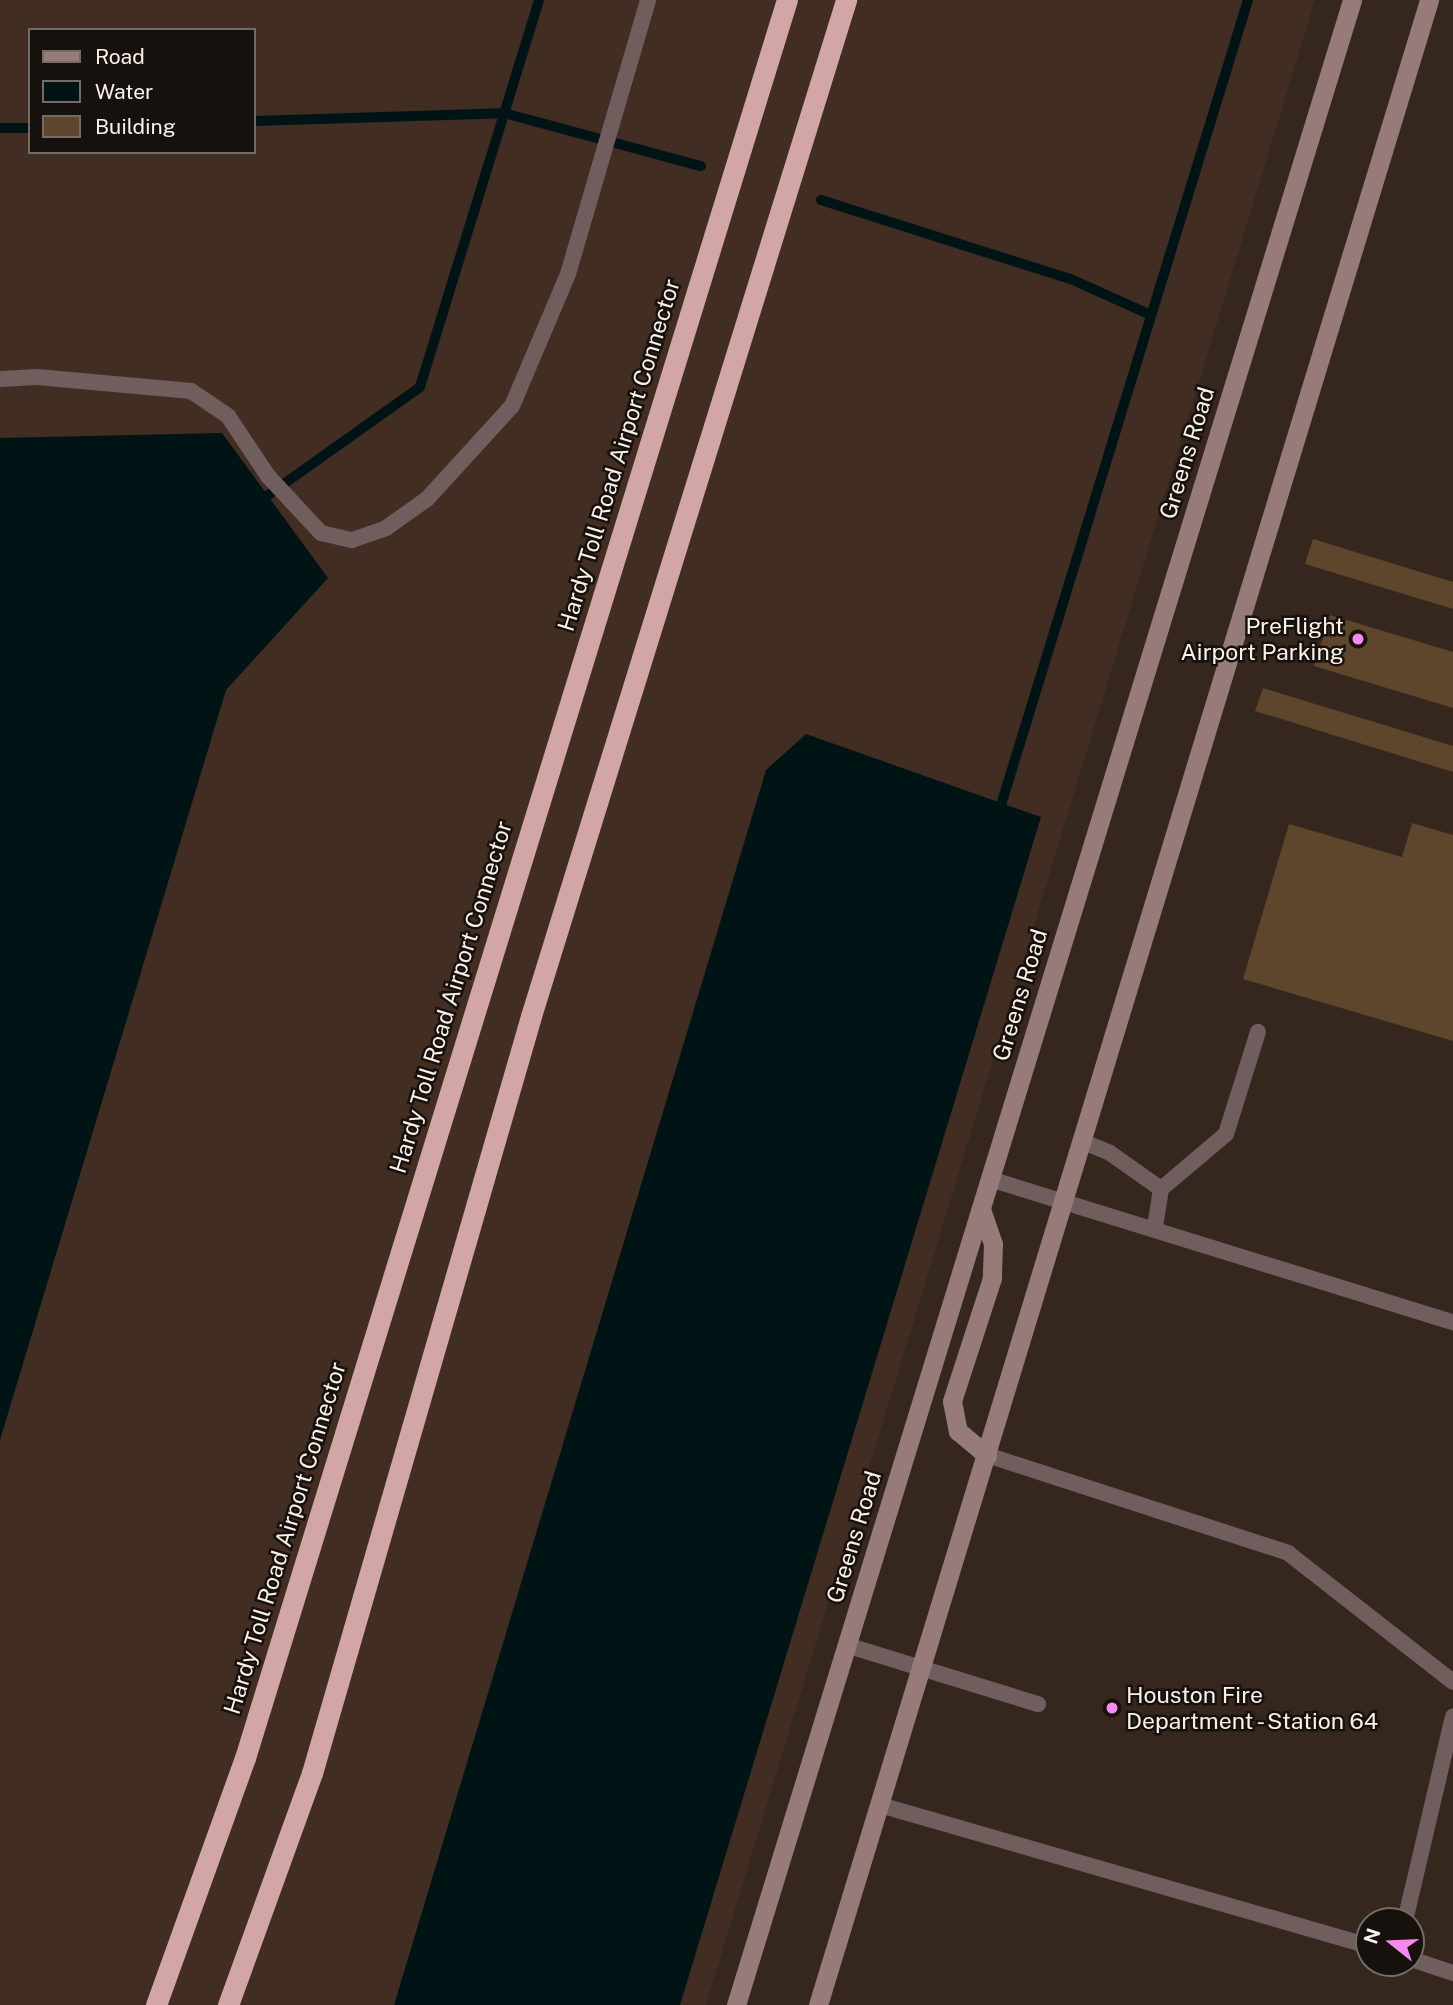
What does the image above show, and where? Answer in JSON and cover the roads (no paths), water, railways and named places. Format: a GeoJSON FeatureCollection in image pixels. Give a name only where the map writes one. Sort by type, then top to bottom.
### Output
{"type":"FeatureCollection","features":[{"type":"Feature","properties":{"kind":"highway","name":"Hardy Toll Road Airport Connector"},"geometry":{"type":"LineString","coordinates":[[156,2005],[245,1758],[787,0]]}},
{"type":"Feature","properties":{"kind":"highway"},"geometry":{"type":"LineString","coordinates":[[228,2005],[313,1773],[531,1016],[846,0]]}},
{"type":"Feature","properties":{"kind":"main road","name":"Greens Road"},"geometry":{"type":"LineString","coordinates":[[736,2005],[1352,0]]}},
{"type":"Feature","properties":{"kind":"main road"},"geometry":{"type":"LineString","coordinates":[[818,2005],[1429,0]]}},
{"type":"Feature","properties":{"kind":"main road"},"geometry":{"type":"LineString","coordinates":[[981,1209],[993,1244],[992,1278],[952,1401],[958,1431],[987,1455]]}},
{"type":"Feature","properties":{"kind":"lane"},"geometry":{"type":"LineString","coordinates":[[0,379],[49,378],[191,391],[228,416],[268,476],[321,533],[352,540],[386,528],[427,499],[512,406],[568,274],[648,0]]}},
{"type":"Feature","properties":{"kind":"lane"},"geometry":{"type":"LineString","coordinates":[[1154,1228],[1161,1189],[1226,1134],[1258,1032]]}},
{"type":"Feature","properties":{"kind":"lane"},"geometry":{"type":"LineString","coordinates":[[1081,1141],[1110,1153],[1161,1189]]}},
{"type":"Feature","properties":{"kind":"lane"},"geometry":{"type":"LineString","coordinates":[[990,1179],[1453,1322]]}},
{"type":"Feature","properties":{"kind":"lane"},"geometry":{"type":"LineString","coordinates":[[987,1455],[1288,1553],[1453,1682]]}},
{"type":"Feature","properties":{"kind":"lane"},"geometry":{"type":"LineString","coordinates":[[846,1645],[1038,1704]]}},
{"type":"Feature","properties":{"kind":"lane"},"geometry":{"type":"LineString","coordinates":[[1408,1907],[1453,1717]]}},
{"type":"Feature","properties":{"kind":"lane"},"geometry":{"type":"LineString","coordinates":[[880,1805],[1355,1942]]}},
{"type":"Feature","properties":{"kind":"lane"},"geometry":{"type":"LineString","coordinates":[[1425,1964],[1453,1973]]}},
{"type":"Feature","properties":{"kind":"water"},"geometry":{"type":"Polygon","coordinates":[[[222,433],[328,578],[226,690],[0,1440],[0,438],[222,433]]]}},
{"type":"Feature","properties":{"kind":"water"},"geometry":{"type":"Polygon","coordinates":[[[806,734],[1041,817],[680,2005],[394,2005],[766,770],[806,734]]]}},
{"type":"Feature","properties":{"kind":"waterway"},"geometry":{"type":"LineString","coordinates":[[257,503],[420,387],[539,0]]}},
{"type":"Feature","properties":{"kind":"waterway"},"geometry":{"type":"LineString","coordinates":[[998,815],[1248,0]]}},
{"type":"Feature","properties":{"kind":"waterway"},"geometry":{"type":"LineString","coordinates":[[256,121],[504,113],[701,166]]}},
{"type":"Feature","properties":{"kind":"waterway"},"geometry":{"type":"LineString","coordinates":[[0,128],[28,128]]}},
{"type":"Feature","properties":{"kind":"waterway"},"geometry":{"type":"LineString","coordinates":[[821,200],[1073,280],[1151,315]]}},
{"type":"Feature","properties":{"kind":"place","name":"PreFlight Airport Parking"},"geometry":{"type":"Point","coordinates":[1358,639]}},
{"type":"Feature","properties":{"kind":"place","name":"Houston Fire Department - Station 64"},"geometry":{"type":"Point","coordinates":[1112,1708]}}]}
